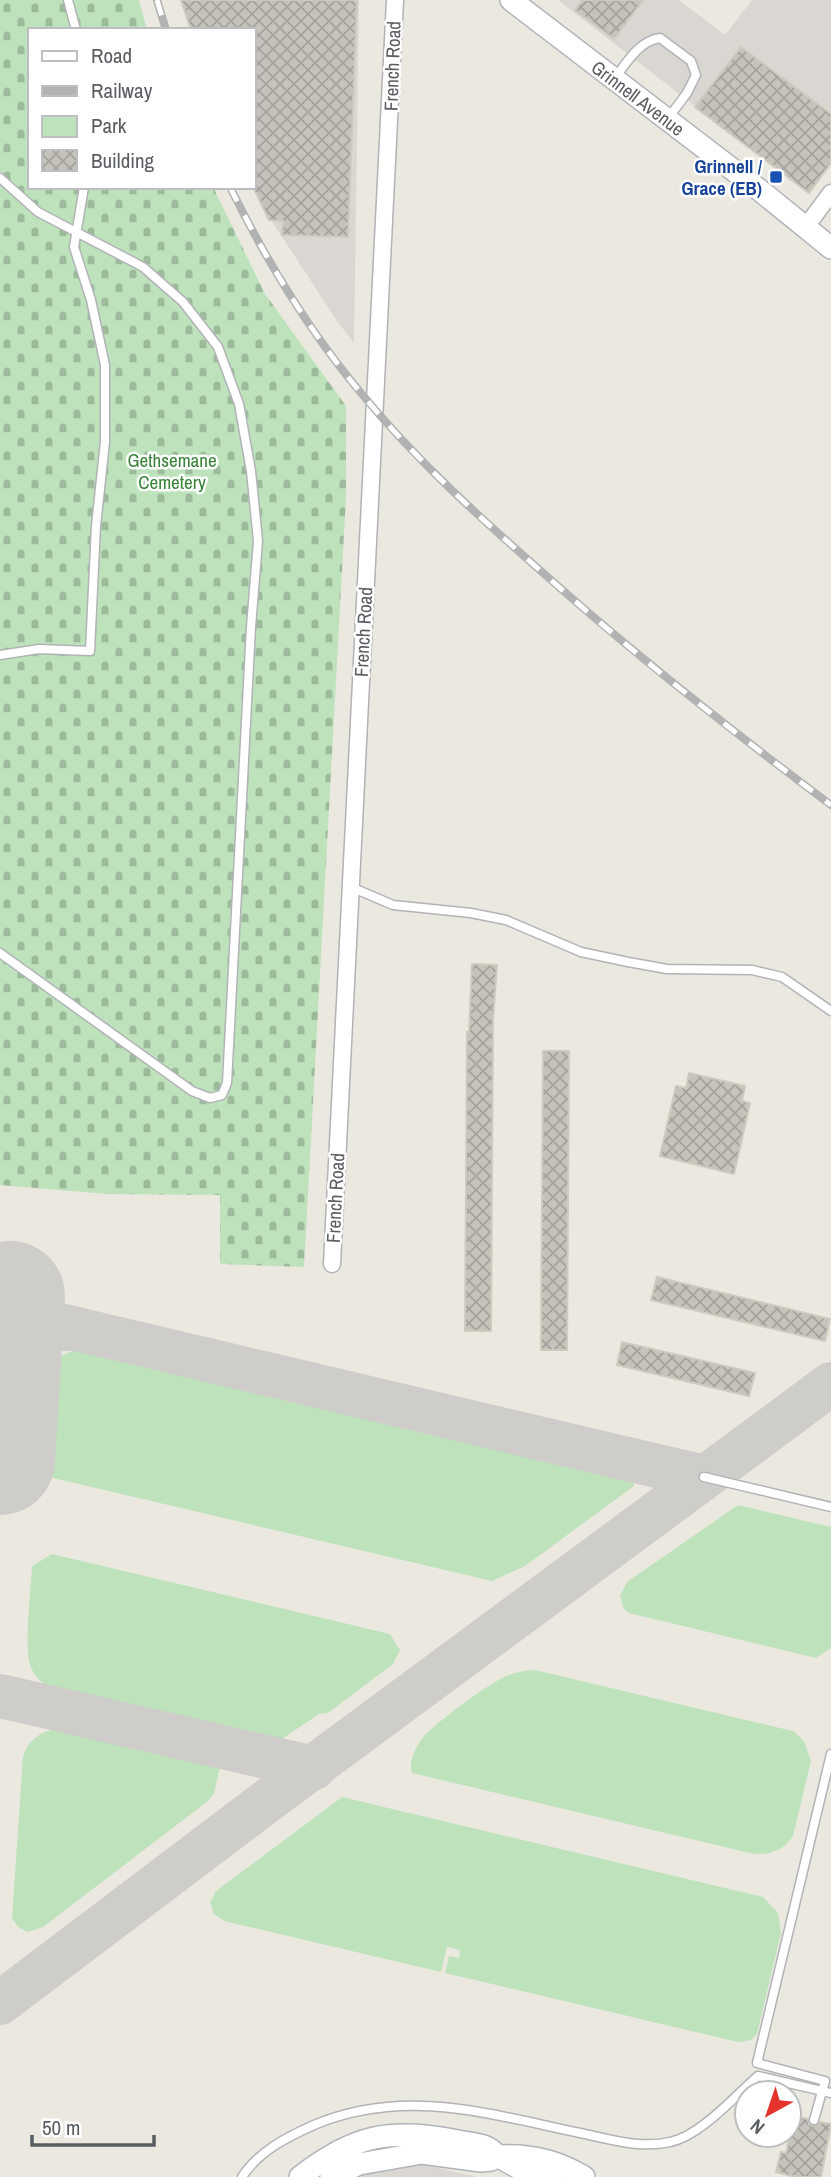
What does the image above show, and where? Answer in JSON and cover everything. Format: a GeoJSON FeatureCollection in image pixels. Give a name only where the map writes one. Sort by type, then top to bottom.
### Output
{"type":"FeatureCollection","features":[{"type":"Feature","properties":{"kind":"street","name":"French Road"},"geometry":{"type":"LineString","coordinates":[[332,1264],[379,370],[395,0]]}},
{"type":"Feature","properties":{"kind":"street","name":"Grinnell Avenue"},"geometry":{"type":"LineString","coordinates":[[511,0],[831,248]]}},
{"type":"Feature","properties":{"kind":"street"},"geometry":{"type":"LineString","coordinates":[[805,228],[831,193]]}},
{"type":"Feature","properties":{"kind":"street"},"geometry":{"type":"LineString","coordinates":[[300,2177],[346,2146],[370,2138],[393,2135],[424,2135],[491,2151],[520,2154],[564,2166],[584,2177]]}},
{"type":"Feature","properties":{"kind":"street"},"geometry":{"type":"LineString","coordinates":[[331,2177],[359,2164],[422,2153],[481,2161],[491,2160],[491,2151]]}},
{"type":"Feature","properties":{"kind":"street"},"geometry":{"type":"LineString","coordinates":[[491,2151],[517,2167],[551,2177]]}},
{"type":"Feature","properties":{"kind":"lane"},"geometry":{"type":"LineString","coordinates":[[68,0],[75,28]]}},
{"type":"Feature","properties":{"kind":"lane"},"geometry":{"type":"LineString","coordinates":[[615,79],[636,51],[649,40],[660,38],[691,61],[696,75],[687,93],[667,120]]}},
{"type":"Feature","properties":{"kind":"lane"},"geometry":{"type":"LineString","coordinates":[[0,178],[38,212],[143,267],[183,302],[218,347],[239,404],[251,471],[258,541],[227,1083],[222,1095],[210,1098],[192,1091],[0,953]]}},
{"type":"Feature","properties":{"kind":"lane"},"geometry":{"type":"LineString","coordinates":[[0,655],[39,649],[90,651],[96,526],[104,442],[104,365],[91,300],[74,247],[84,189]]}},
{"type":"Feature","properties":{"kind":"lane"},"geometry":{"type":"LineString","coordinates":[[351,887],[393,905],[471,913],[506,920],[581,952],[628,962],[667,970],[752,970],[782,977],[831,1012]]}},
{"type":"Feature","properties":{"kind":"lane"},"geometry":{"type":"LineString","coordinates":[[704,1477],[831,1507]]}},
{"type":"Feature","properties":{"kind":"lane"},"geometry":{"type":"LineString","coordinates":[[814,2120],[827,2092],[825,2081],[757,2063],[831,1754]]}},
{"type":"Feature","properties":{"kind":"lane"},"geometry":{"type":"LineString","coordinates":[[242,2177],[256,2160],[280,2141],[346,2113],[376,2107],[435,2105],[620,2141],[656,2144],[689,2136],[758,2076],[827,2092]]}},
{"type":"Feature","properties":{"kind":"shaded area"},"geometry":{"type":"Polygon","coordinates":[[[180,0],[359,0],[354,343],[275,226],[254,189],[256,28],[190,28],[180,0]]]}},
{"type":"Feature","properties":{"kind":"shaded area"},"geometry":{"type":"Polygon","coordinates":[[[558,0],[679,0],[725,35],[752,0],[831,0],[831,160],[806,192],[558,0]]]}},
{"type":"Feature","properties":{"kind":"shaded area"},"geometry":{"type":"Polygon","coordinates":[[[416,2163],[477,2177],[353,2177],[376,2167],[416,2163]]]}},
{"type":"Feature","properties":{"kind":"green space","name":"Gethsemane Cemetery"},"geometry":{"type":"Polygon","coordinates":[[[0,0],[139,0],[146,28],[28,28],[28,189],[214,189],[265,294],[346,406],[346,497],[304,1267],[220,1264],[220,1195],[107,1194],[0,1185],[0,0]]]}},
{"type":"Feature","properties":{"kind":"green space"},"geometry":{"type":"Polygon","coordinates":[[[75,1350],[634,1481],[634,1486],[525,1566],[492,1581],[36,1474],[43,1375],[54,1359],[75,1350]]]}},
{"type":"Feature","properties":{"kind":"green space"},"geometry":{"type":"Polygon","coordinates":[[[738,1505],[831,1527],[831,1648],[816,1658],[629,1613],[624,1609],[620,1596],[627,1582],[738,1505]]]}},
{"type":"Feature","properties":{"kind":"green space"},"geometry":{"type":"Polygon","coordinates":[[[52,1554],[390,1634],[400,1650],[393,1664],[328,1713],[319,1714],[279,1741],[51,1688],[38,1679],[31,1668],[28,1631],[32,1566],[52,1554]]]}},
{"type":"Feature","properties":{"kind":"green space"},"geometry":{"type":"Polygon","coordinates":[[[535,1670],[793,1731],[804,1741],[811,1761],[793,1836],[774,1852],[750,1853],[412,1773],[411,1764],[415,1751],[422,1739],[437,1725],[496,1681],[515,1673],[535,1670]]]}},
{"type":"Feature","properties":{"kind":"green space"},"geometry":{"type":"Polygon","coordinates":[[[58,1729],[220,1767],[214,1793],[208,1801],[43,1927],[28,1932],[18,1927],[12,1918],[23,1757],[36,1737],[58,1729]]]}},
{"type":"Feature","properties":{"kind":"green space"},"geometry":{"type":"Polygon","coordinates":[[[342,1797],[763,1897],[778,1913],[781,1933],[757,2034],[751,2040],[738,2042],[445,1973],[449,1956],[459,1958],[460,1950],[447,1947],[441,1972],[224,1921],[214,1914],[210,1903],[216,1891],[342,1797]]]}},
{"type":"Feature","properties":{"kind":"building"},"geometry":{"type":"Polygon","coordinates":[[[181,0],[357,0],[348,237],[282,235],[283,221],[269,220],[254,189],[256,28],[190,28],[181,0]]]}},
{"type":"Feature","properties":{"kind":"building"},"geometry":{"type":"Polygon","coordinates":[[[582,0],[643,0],[614,39],[575,10],[582,0]]]}},
{"type":"Feature","properties":{"kind":"building"},"geometry":{"type":"Polygon","coordinates":[[[741,47],[831,114],[831,163],[809,193],[695,107],[741,47]]]}},
{"type":"Feature","properties":{"kind":"building"},"geometry":{"type":"Polygon","coordinates":[[[472,964],[497,965],[493,1020],[491,1331],[465,1331],[467,1032],[472,964]]]}},
{"type":"Feature","properties":{"kind":"building"},"geometry":{"type":"Polygon","coordinates":[[[543,1051],[569,1051],[567,1350],[541,1350],[543,1051]]]}},
{"type":"Feature","properties":{"kind":"building"},"geometry":{"type":"Polygon","coordinates":[[[689,1073],[745,1086],[742,1101],[750,1103],[734,1174],[660,1156],[676,1086],[686,1088],[689,1073]]]}},
{"type":"Feature","properties":{"kind":"building"},"geometry":{"type":"Polygon","coordinates":[[[657,1277],[830,1319],[825,1341],[651,1300],[657,1277]]]}},
{"type":"Feature","properties":{"kind":"building"},"geometry":{"type":"Polygon","coordinates":[[[622,1342],[755,1373],[749,1396],[617,1365],[622,1342]]]}},
{"type":"Feature","properties":{"kind":"building"},"geometry":{"type":"Polygon","coordinates":[[[803,2118],[808,2119],[813,2126],[820,2122],[831,2124],[821,2177],[796,2177],[776,2172],[781,2152],[786,2153],[787,2149],[803,2149],[803,2118]]]}},
{"type":"Feature","properties":{"kind":"taxiway"},"geometry":{"type":"LineString","coordinates":[[0,1311],[704,1477]]}},
{"type":"Feature","properties":{"kind":"taxiway"},"geometry":{"type":"LineString","coordinates":[[6,1362],[18,1346],[32,1335],[49,1330],[69,1329]]}},
{"type":"Feature","properties":{"kind":"taxiway"},"geometry":{"type":"LineString","coordinates":[[0,2003],[263,1804],[831,1384]]}},
{"type":"Feature","properties":{"kind":"taxiway"},"geometry":{"type":"LineString","coordinates":[[0,1696],[314,1768]]}},
{"type":"Feature","properties":{"kind":"runway"},"geometry":{"type":"LineString","coordinates":[[0,1460],[10,1296]]}},
{"type":"Feature","properties":{"kind":"railway"},"geometry":{"type":"LineString","coordinates":[[157,0],[165,28]]}},
{"type":"Feature","properties":{"kind":"railway"},"geometry":{"type":"LineString","coordinates":[[231,189],[258,241],[306,320],[342,369],[425,464],[494,530],[612,633],[831,805]]}},
{"type":"Feature","properties":{"kind":"place","name":"Grinnell / Grace (EB)"},"geometry":{"type":"Point","coordinates":[776,177]}}]}
